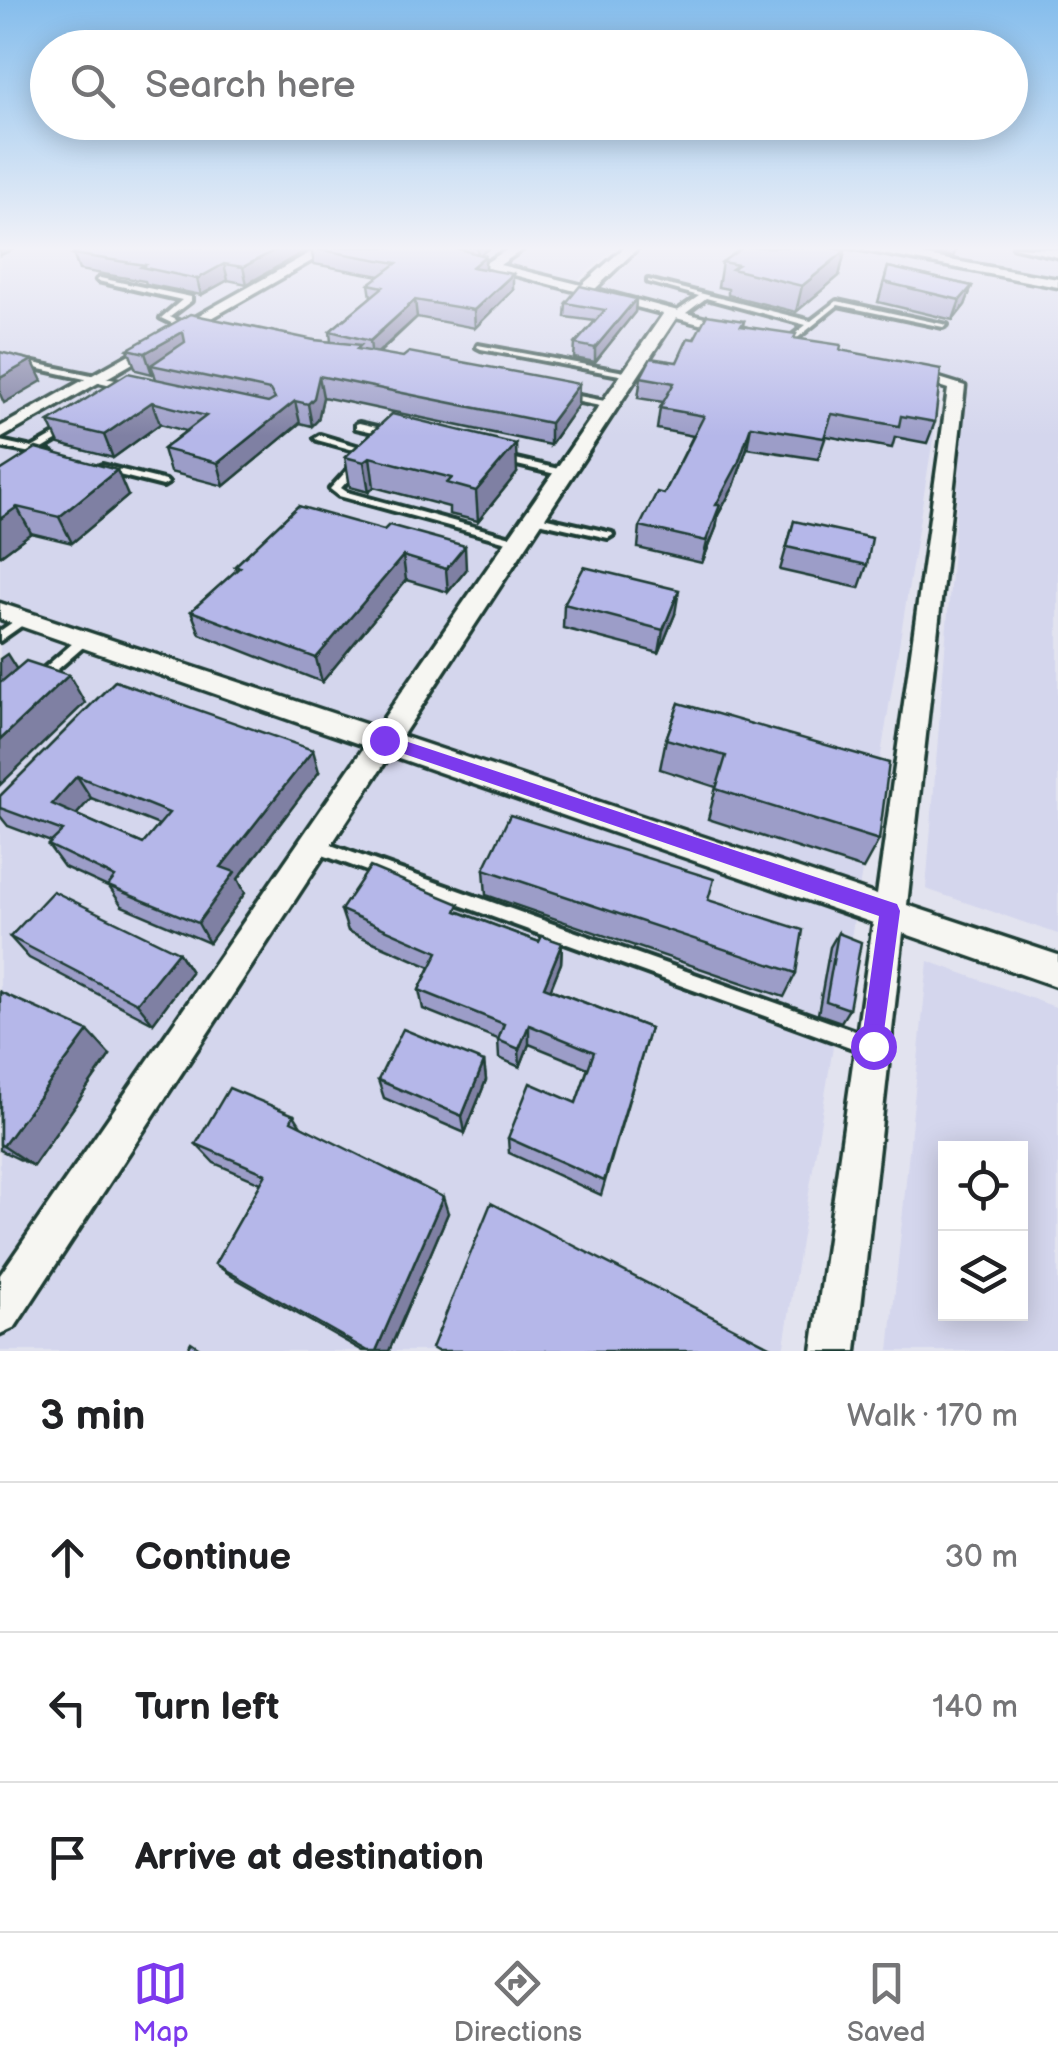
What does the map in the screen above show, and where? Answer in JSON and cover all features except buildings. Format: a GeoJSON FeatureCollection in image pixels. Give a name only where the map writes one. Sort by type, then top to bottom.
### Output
{"type":"FeatureCollection","features":[{"type":"Feature","properties":{"kind":"street"},"geometry":{"type":"LineString","coordinates":[[0,434],[228,310]]}},
{"type":"Feature","properties":{"kind":"street"},"geometry":{"type":"LineString","coordinates":[[664,310],[827,352]]}},
{"type":"Feature","properties":{"kind":"street"},"geometry":{"type":"LineString","coordinates":[[0,1312],[630,375],[676,313]]}},
{"type":"Feature","properties":{"kind":"street"},"geometry":{"type":"LineString","coordinates":[[834,1351],[957,386],[882,366]]}},
{"type":"Feature","properties":{"kind":"street"},"geometry":{"type":"LineString","coordinates":[[12,615],[1058,971]]}},
{"type":"Feature","properties":{"kind":"lane"},"geometry":{"type":"LineString","coordinates":[[175,310],[165,318],[197,329]]}},
{"type":"Feature","properties":{"kind":"lane"},"geometry":{"type":"LineString","coordinates":[[676,313],[681,310]]}},
{"type":"Feature","properties":{"kind":"lane"},"geometry":{"type":"LineString","coordinates":[[757,310],[809,324]]}},
{"type":"Feature","properties":{"kind":"lane"},"geometry":{"type":"LineString","coordinates":[[790,342],[828,310]]}},
{"type":"Feature","properties":{"kind":"lane"},"geometry":{"type":"LineString","coordinates":[[869,310],[943,326]]}},
{"type":"Feature","properties":{"kind":"lane"},"geometry":{"type":"LineString","coordinates":[[481,347],[630,375]]}},
{"type":"Feature","properties":{"kind":"lane"},"geometry":{"type":"LineString","coordinates":[[0,358],[142,389]]}},
{"type":"Feature","properties":{"kind":"lane"},"geometry":{"type":"LineString","coordinates":[[550,393],[610,405]]}},
{"type":"Feature","properties":{"kind":"lane"},"geometry":{"type":"LineString","coordinates":[[34,451],[76,425]]}},
{"type":"Feature","properties":{"kind":"lane"},"geometry":{"type":"LineString","coordinates":[[360,426],[395,434]]}},
{"type":"Feature","properties":{"kind":"lane"},"geometry":{"type":"LineString","coordinates":[[320,438],[365,450],[366,455],[335,488],[343,494],[526,530],[608,535]]}},
{"type":"Feature","properties":{"kind":"lane"},"geometry":{"type":"LineString","coordinates":[[0,444],[53,456]]}},
{"type":"Feature","properties":{"kind":"lane"},"geometry":{"type":"LineString","coordinates":[[484,455],[564,473]]}},
{"type":"Feature","properties":{"kind":"lane"},"geometry":{"type":"LineString","coordinates":[[90,465],[163,483]]}},
{"type":"Feature","properties":{"kind":"lane"},"geometry":{"type":"LineString","coordinates":[[0,637],[12,615]]}},
{"type":"Feature","properties":{"kind":"lane"},"geometry":{"type":"LineString","coordinates":[[26,691],[85,639]]}},
{"type":"Feature","properties":{"kind":"lane"},"geometry":{"type":"LineString","coordinates":[[314,845],[873,1046]]}},
{"type":"Feature","properties":{"kind":"shaded area"},"geometry":{"type":"Polygon","coordinates":[[[0,310],[638,310],[941,390],[783,1351],[0,1351],[0,310]]]}},
{"type":"Feature","properties":{"kind":"shaded area"},"geometry":{"type":"Polygon","coordinates":[[[681,310],[1058,310],[1058,934],[926,889],[966,385],[681,310]]]}},
{"type":"Feature","properties":{"kind":"shaded area"},"geometry":{"type":"Polygon","coordinates":[[[928,961],[1058,1008],[1058,1351],[889,1351],[928,961]]]}},
{"type":"Feature","properties":{"kind":"route"},"geometry":{"type":"LineString","coordinates":[[384,740],[890,911],[873,1046]]}}]}
